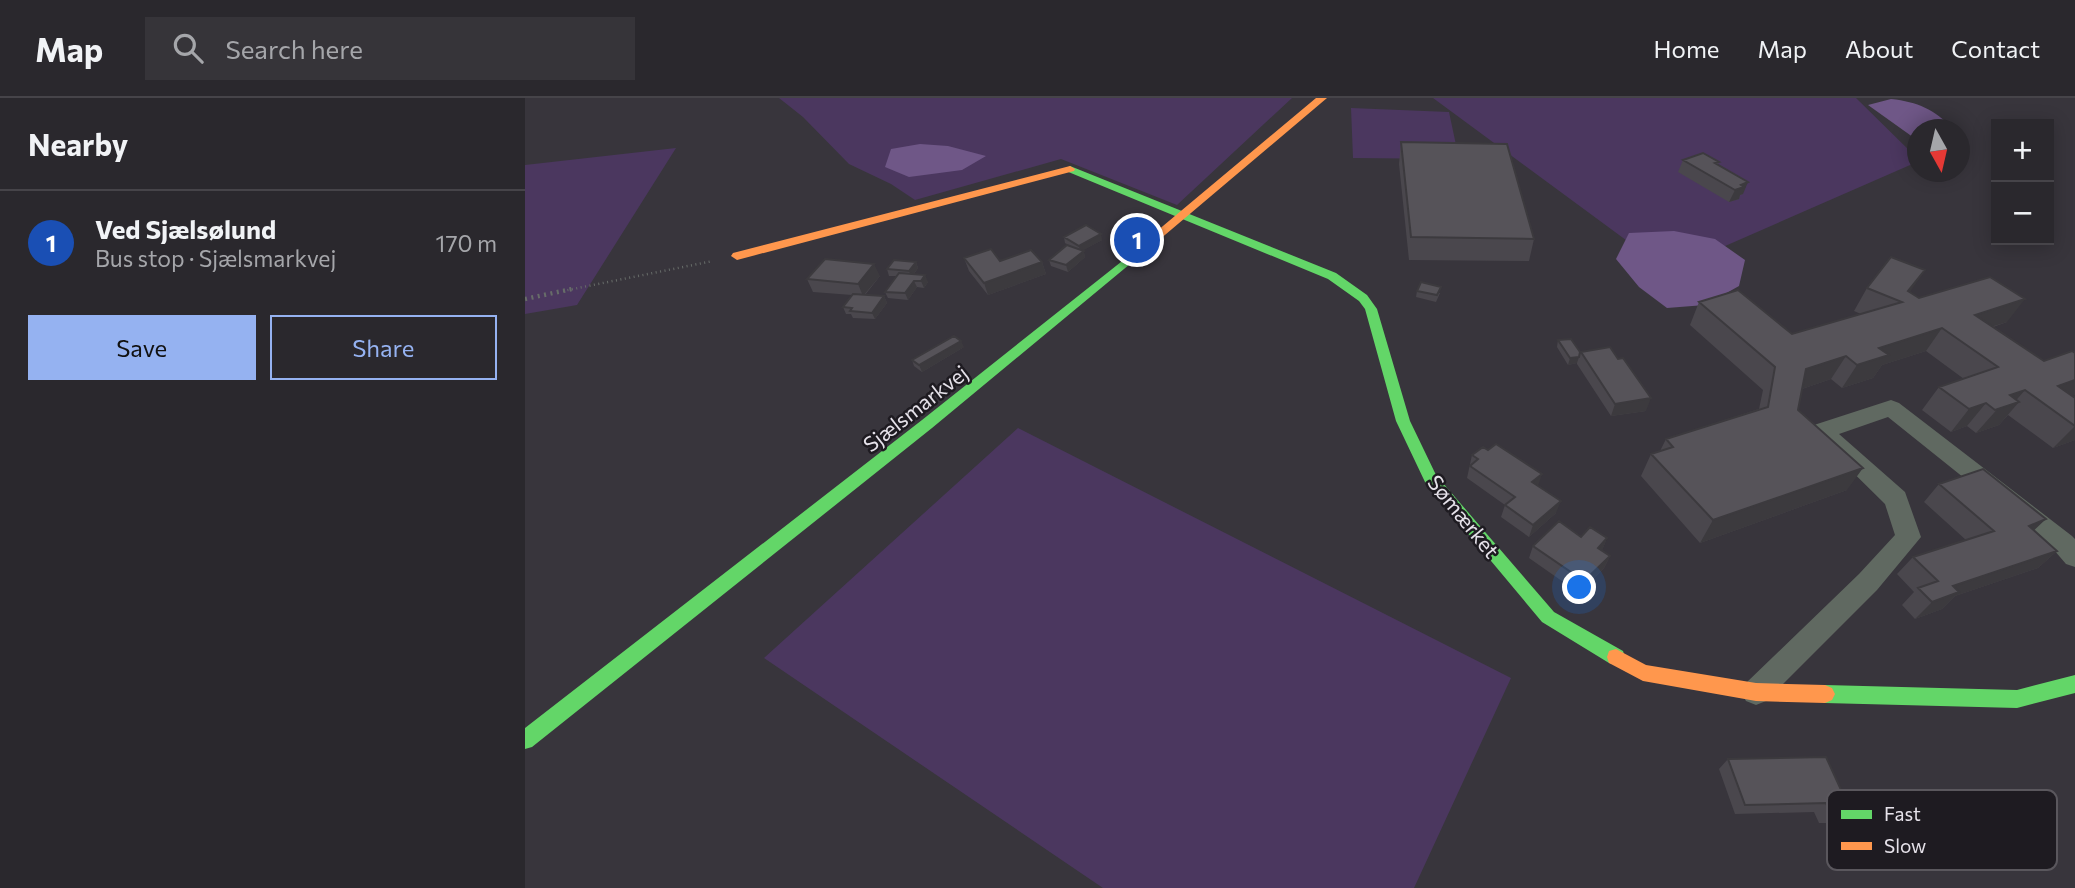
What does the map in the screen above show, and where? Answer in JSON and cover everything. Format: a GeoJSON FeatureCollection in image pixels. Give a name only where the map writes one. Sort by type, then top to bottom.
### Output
{"type":"FeatureCollection","features":[{"type":"Feature","properties":{"kind":"street","name":"Sjælsmarkvej"},"geometry":{"type":"LineString","coordinates":[[525,740],[973,389],[1185,216],[1322,98]]}},
{"type":"Feature","properties":{"kind":"street","name":"Sømærket"},"geometry":{"type":"LineString","coordinates":[[737,256],[1069,168],[1332,275],[1363,298],[1371,309],[1403,421],[1430,478],[1548,617],[1643,673],[1756,692],[2017,699],[2075,684]]}},
{"type":"Feature","properties":{"kind":"street"},"geometry":{"type":"LineString","coordinates":[[1756,692],[1868,582],[1908,537],[1896,499],[1822,431],[1891,408],[2063,543],[2075,557]]}},
{"type":"Feature","properties":{"kind":"path"},"geometry":{"type":"LineString","coordinates":[[525,299],[737,256]]}},
{"type":"Feature","properties":{"kind":"shaded area"},"geometry":{"type":"Polygon","coordinates":[[[779,98],[1292,98],[1177,205],[1061,159],[915,200],[891,184],[849,164],[803,117],[779,98]]]}},
{"type":"Feature","properties":{"kind":"shaded area"},"geometry":{"type":"Polygon","coordinates":[[[1433,98],[1856,98],[1907,148],[1907,166],[1668,271],[1433,98]]]}},
{"type":"Feature","properties":{"kind":"shaded area"},"geometry":{"type":"Polygon","coordinates":[[[1891,99],[1909,102],[1942,119],[1907,119],[1907,133],[1868,105],[1891,99]]]}},
{"type":"Feature","properties":{"kind":"shaded area"},"geometry":{"type":"Polygon","coordinates":[[[1351,108],[1449,112],[1459,159],[1353,158],[1351,108]]]}},
{"type":"Feature","properties":{"kind":"shaded area"},"geometry":{"type":"Polygon","coordinates":[[[920,144],[948,146],[986,156],[962,170],[909,177],[885,167],[891,149],[920,144]]]}},
{"type":"Feature","properties":{"kind":"shaded area"},"geometry":{"type":"Polygon","coordinates":[[[676,148],[577,305],[525,314],[525,165],[676,148]]]}},
{"type":"Feature","properties":{"kind":"shaded area"},"geometry":{"type":"Polygon","coordinates":[[[1674,231],[1715,239],[1745,260],[1739,286],[1705,305],[1667,308],[1639,287],[1616,259],[1629,233],[1674,231]]]}},
{"type":"Feature","properties":{"kind":"shaded area"},"geometry":{"type":"Polygon","coordinates":[[[1018,428],[1511,678],[1414,888],[1103,888],[764,658],[1018,428]]]}},
{"type":"Feature","properties":{"kind":"building"},"geometry":{"type":"Polygon","coordinates":[[[1401,142],[1507,144],[1534,239],[1411,237],[1401,142]]]}},
{"type":"Feature","properties":{"kind":"building"},"geometry":{"type":"Polygon","coordinates":[[[1703,153],[1748,182],[1741,185],[1744,187],[1735,190],[1683,160],[1703,153]]]}},
{"type":"Feature","properties":{"kind":"building"},"geometry":{"type":"Polygon","coordinates":[[[1086,225],[1101,234],[1079,246],[1064,237],[1086,225]]]}},
{"type":"Feature","properties":{"kind":"building"},"geometry":{"type":"Polygon","coordinates":[[[1067,245],[1084,251],[1066,265],[1049,260],[1067,245]]]}},
{"type":"Feature","properties":{"kind":"building"},"geometry":{"type":"Polygon","coordinates":[[[991,249],[1000,261],[1031,250],[1042,262],[984,283],[964,258],[991,249]]]}},
{"type":"Feature","properties":{"kind":"building"},"geometry":{"type":"Polygon","coordinates":[[[1891,257],[1925,270],[1908,291],[1919,298],[1990,277],[2025,299],[1975,315],[2044,361],[2072,351],[2075,353],[2075,380],[2058,386],[2075,398],[2075,426],[2025,390],[2010,395],[2019,402],[1995,410],[1986,403],[1969,409],[1939,387],[1998,367],[1942,328],[1879,348],[1889,355],[1857,365],[1846,356],[1806,369],[1798,410],[1863,468],[1713,520],[1651,454],[1673,447],[1666,439],[1768,407],[1775,367],[1699,302],[1738,290],[1792,334],[1902,302],[1867,288],[1891,257]]]}},
{"type":"Feature","properties":{"kind":"building"},"geometry":{"type":"Polygon","coordinates":[[[825,259],[874,264],[858,284],[807,279],[825,259]]]}},
{"type":"Feature","properties":{"kind":"building"},"geometry":{"type":"Polygon","coordinates":[[[894,260],[916,262],[909,271],[887,269],[894,260]]]}},
{"type":"Feature","properties":{"kind":"building"},"geometry":{"type":"Polygon","coordinates":[[[899,273],[925,275],[921,281],[914,281],[905,293],[885,292],[899,273]]]}},
{"type":"Feature","properties":{"kind":"building"},"geometry":{"type":"Polygon","coordinates":[[[1421,282],[1441,287],[1437,295],[1417,291],[1421,282]]]}},
{"type":"Feature","properties":{"kind":"building"},"geometry":{"type":"Polygon","coordinates":[[[853,294],[884,296],[872,313],[850,311],[852,308],[843,307],[853,294]]]}},
{"type":"Feature","properties":{"kind":"building"},"geometry":{"type":"Polygon","coordinates":[[[954,336],[961,341],[919,365],[912,360],[954,336]]]}},
{"type":"Feature","properties":{"kind":"building"},"geometry":{"type":"Polygon","coordinates":[[[1571,339],[1580,352],[1579,357],[1570,358],[1558,340],[1571,339]]]}},
{"type":"Feature","properties":{"kind":"building"},"geometry":{"type":"Polygon","coordinates":[[[1610,347],[1618,359],[1623,358],[1651,398],[1615,404],[1581,352],[1610,347]]]}},
{"type":"Feature","properties":{"kind":"building"},"geometry":{"type":"Polygon","coordinates":[[[1496,444],[1542,474],[1532,482],[1561,501],[1533,525],[1505,505],[1515,497],[1470,466],[1478,459],[1472,455],[1483,447],[1488,450],[1496,444]]]}},
{"type":"Feature","properties":{"kind":"building"},"geometry":{"type":"Polygon","coordinates":[[[1983,469],[2046,519],[2029,526],[2057,551],[1953,586],[1959,592],[1932,602],[1918,588],[1938,581],[1913,557],[1994,531],[1939,484],[1983,469]]]}},
{"type":"Feature","properties":{"kind":"building"},"geometry":{"type":"Polygon","coordinates":[[[1559,521],[1581,537],[1590,527],[1607,538],[1598,548],[1610,556],[1584,581],[1533,546],[1559,521]]]}},
{"type":"Feature","properties":{"kind":"building"},"geometry":{"type":"Polygon","coordinates":[[[1826,757],[1841,790],[1827,790],[1827,805],[1826,803],[1745,805],[1728,759],[1826,757]]]}},
{"type":"Feature","properties":{"kind":"traffic: fast"},"geometry":{"type":"LineString","coordinates":[[1070,169],[1332,276],[1363,298],[1371,309],[1403,421],[1430,478],[1548,617],[1616,657]]}},
{"type":"Feature","properties":{"kind":"traffic: fast"},"geometry":{"type":"LineString","coordinates":[[525,740],[927,424],[1155,238]]}},
{"type":"Feature","properties":{"kind":"traffic: fast"},"geometry":{"type":"LineString","coordinates":[[1825,694],[2017,699],[2075,684]]}},
{"type":"Feature","properties":{"kind":"traffic: slow"},"geometry":{"type":"LineString","coordinates":[[1155,238],[1322,98]]}},
{"type":"Feature","properties":{"kind":"traffic: slow"},"geometry":{"type":"LineString","coordinates":[[737,256],[1070,169]]}},
{"type":"Feature","properties":{"kind":"traffic: slow"},"geometry":{"type":"LineString","coordinates":[[1616,657],[1643,673],[1756,692],[1825,694]]}},
{"type":"Feature","properties":{"kind":"place","name":"Ved Sjælsølund"},"geometry":{"type":"Point","coordinates":[1137,240]}}]}
